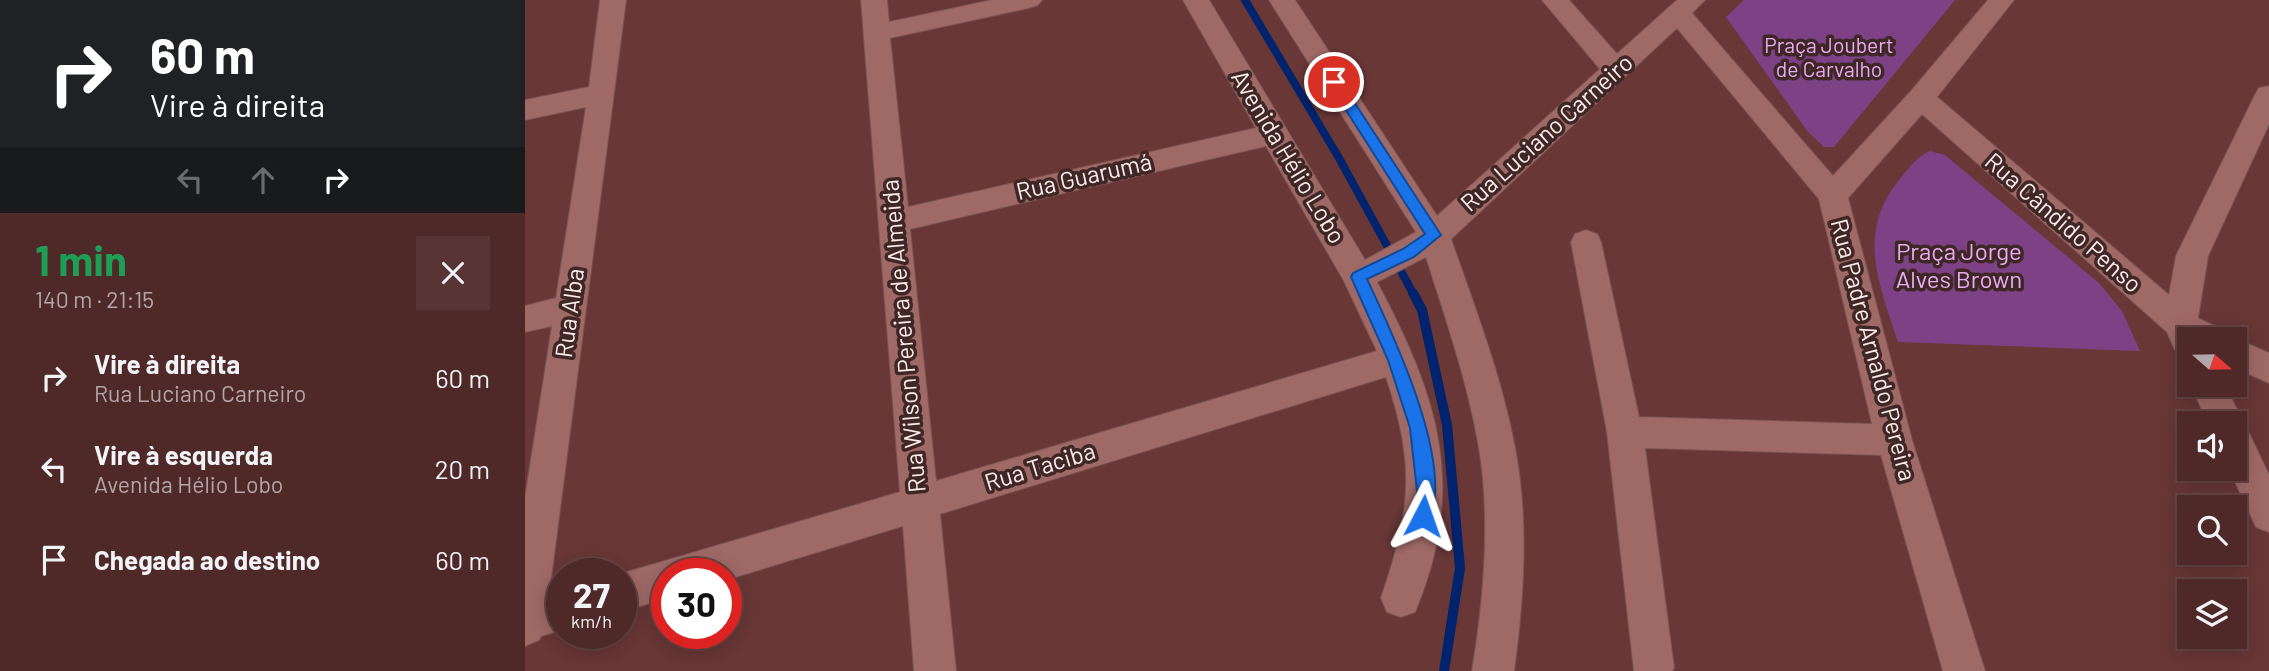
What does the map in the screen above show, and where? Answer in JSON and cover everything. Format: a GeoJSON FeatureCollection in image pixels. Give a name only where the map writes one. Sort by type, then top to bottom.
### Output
{"type":"FeatureCollection","features":[{"type":"Feature","properties":{"kind":"street","name":"Rua Alba"},"geometry":{"type":"LineString","coordinates":[[525,623],[602,94],[613,0]]}},
{"type":"Feature","properties":{"kind":"street"},"geometry":{"type":"LineString","coordinates":[[876,16],[1029,0]]}},
{"type":"Feature","properties":{"kind":"street","name":"Avenida Hélio Lobo"},"geometry":{"type":"LineString","coordinates":[[1196,0],[1273,134],[1366,274],[1396,360],[1418,428],[1426,491],[1419,541],[1401,598]]}},
{"type":"Feature","properties":{"kind":"street"},"geometry":{"type":"LineString","coordinates":[[1282,0],[1421,244],[1471,344],[1497,448],[1503,506],[1502,611],[1493,671]]}},
{"type":"Feature","properties":{"kind":"street"},"geometry":{"type":"LineString","coordinates":[[1555,0],[1616,70]]}},
{"type":"Feature","properties":{"kind":"street","name":"Rua Padre Arnaldo Pereira"},"geometry":{"type":"LineString","coordinates":[[1964,671],[1894,440],[1833,196],[1921,98],[2001,0]]}},
{"type":"Feature","properties":{"kind":"street"},"geometry":{"type":"LineString","coordinates":[[1686,7],[1833,196]]}},
{"type":"Feature","properties":{"kind":"street","name":"Rua Luciano Carneiro"},"geometry":{"type":"LineString","coordinates":[[1366,274],[1421,244],[1686,7]]}},
{"type":"Feature","properties":{"kind":"street","name":"Rua Wilson Pereira de Almeida"},"geometry":{"type":"LineString","coordinates":[[876,16],[935,671]]}},
{"type":"Feature","properties":{"kind":"street"},"geometry":{"type":"LineString","coordinates":[[525,110],[602,94]]}},
{"type":"Feature","properties":{"kind":"street"},"geometry":{"type":"LineString","coordinates":[[2186,327],[2192,256],[2269,95]]}},
{"type":"Feature","properties":{"kind":"street","name":"Rua Cândido Penso"},"geometry":{"type":"LineString","coordinates":[[1921,98],[2177,328]]}},
{"type":"Feature","properties":{"kind":"street","name":"Rua Guarumá"},"geometry":{"type":"LineString","coordinates":[[895,221],[1273,134]]}},
{"type":"Feature","properties":{"kind":"street"},"geometry":{"type":"LineString","coordinates":[[1587,242],[1625,432],[1653,668]]}},
{"type":"Feature","properties":{"kind":"street"},"geometry":{"type":"LineString","coordinates":[[525,319],[571,308]]}},
{"type":"Feature","properties":{"kind":"street"},"geometry":{"type":"LineString","coordinates":[[2247,358],[2269,369]]}},
{"type":"Feature","properties":{"kind":"street","name":"Rua Taciba"},"geometry":{"type":"LineString","coordinates":[[737,558],[1396,360]]}},
{"type":"Feature","properties":{"kind":"street"},"geometry":{"type":"LineString","coordinates":[[1625,432],[1894,440]]}},
{"type":"Feature","properties":{"kind":"street"},"geometry":{"type":"LineString","coordinates":[[2247,468],[2269,515]]}},
{"type":"Feature","properties":{"kind":"street"},"geometry":{"type":"LineString","coordinates":[[525,623],[546,616]]}},
{"type":"Feature","properties":{"kind":"green space","name":"Praça Joubert de Carvalho"},"geometry":{"type":"Polygon","coordinates":[[[1744,0],[1955,0],[1834,147],[1824,147],[1808,132],[1726,17],[1744,0]]]}},
{"type":"Feature","properties":{"kind":"green space","name":"Praça Jorge Alves Brown"},"geometry":{"type":"Polygon","coordinates":[[[1930,151],[1945,155],[2099,283],[2122,311],[2140,351],[1898,342],[1884,300],[1875,259],[1878,220],[1886,200],[1899,180],[1917,160],[1930,151]]]}},
{"type":"Feature","properties":{"kind":"waterway"},"geometry":{"type":"LineString","coordinates":[[1245,0],[1339,158],[1414,295]]}},
{"type":"Feature","properties":{"kind":"waterway"},"geometry":{"type":"LineString","coordinates":[[1413,293],[1422,310],[1447,425],[1460,568],[1444,671]]}},
{"type":"Feature","properties":{"kind":"route"},"geometry":{"type":"LineString","coordinates":[[1334,82],[1434,235],[1409,253],[1359,277],[1396,360],[1418,428],[1426,491],[1423,516]]}}]}
